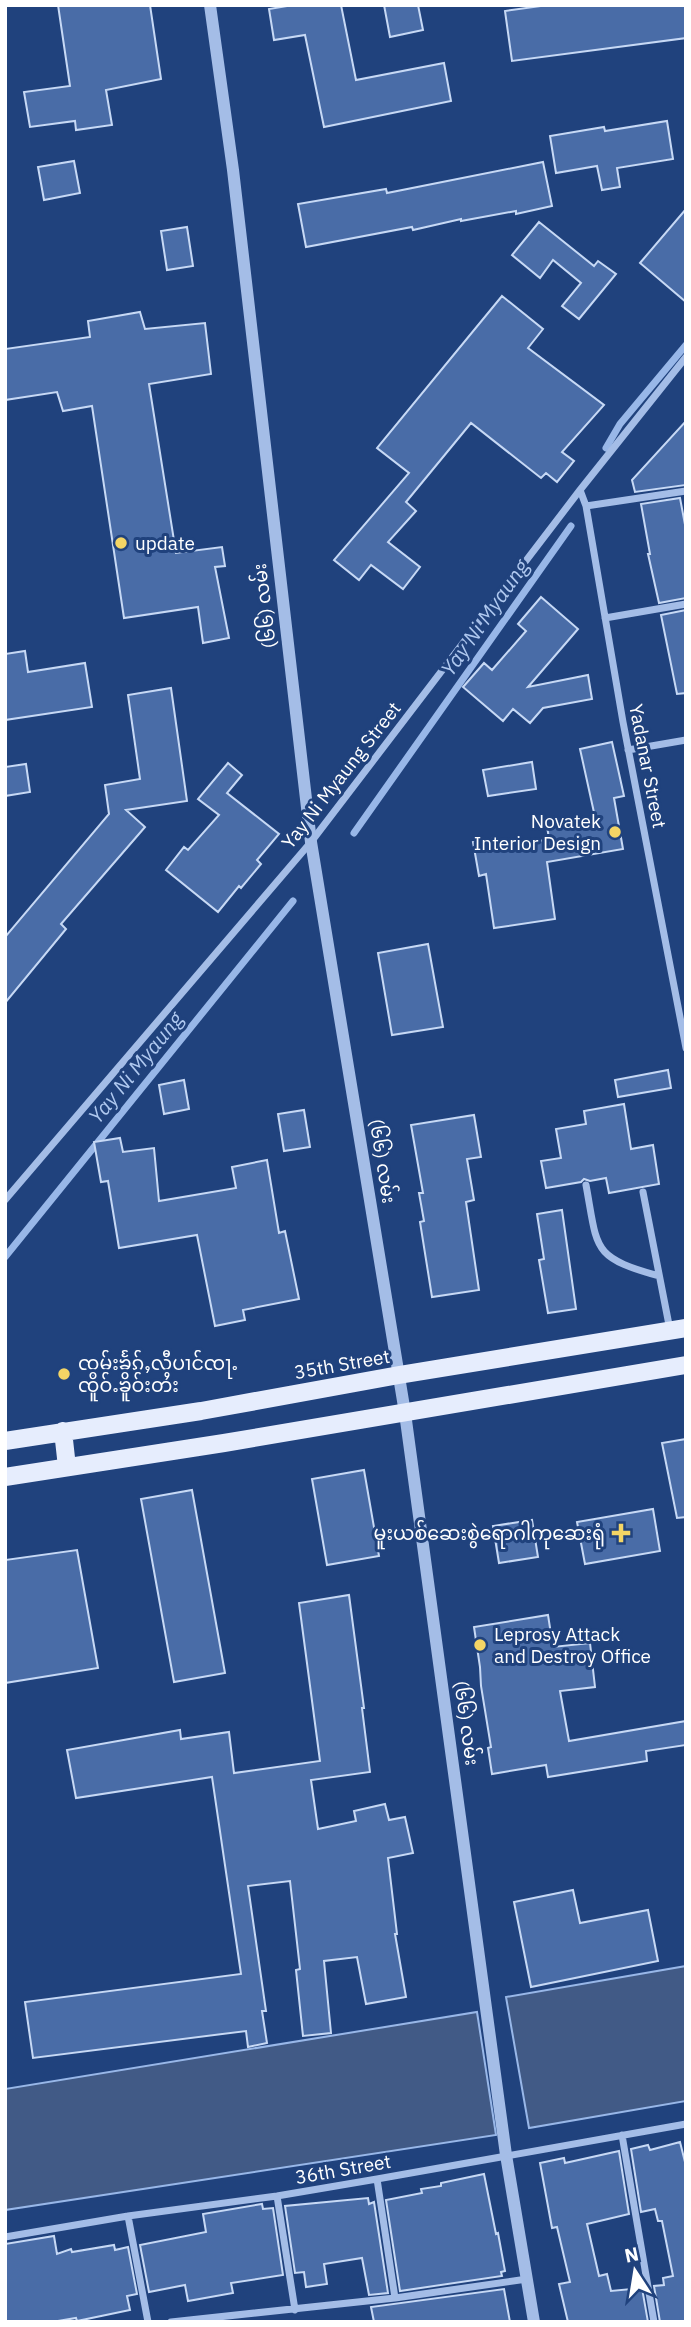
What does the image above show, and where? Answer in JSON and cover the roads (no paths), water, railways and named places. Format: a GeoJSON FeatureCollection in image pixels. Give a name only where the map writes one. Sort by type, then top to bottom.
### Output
{"type":"FeatureCollection","features":[{"type":"Feature","properties":{"kind":"main road","name":"35th Street"},"geometry":{"type":"LineString","coordinates":[[5,1441],[201,1411],[399,1375],[678,1330]]}},
{"type":"Feature","properties":{"kind":"main road"},"geometry":{"type":"LineString","coordinates":[[5,1477],[686,1365]]}},
{"type":"Feature","properties":{"kind":"main road"},"geometry":{"type":"LineString","coordinates":[[63,1431],[68,1467]]}},
{"type":"Feature","properties":{"kind":"street","name":"(၆၆) လမ်း"},"geometry":{"type":"LineString","coordinates":[[210,5],[233,170],[311,842],[405,1413],[506,2155],[534,2322]]}},
{"type":"Feature","properties":{"kind":"street","name":"Yay Ni Myaung Street"},"geometry":{"type":"LineString","coordinates":[[5,1199],[311,842],[580,490],[686,357]]}},
{"type":"Feature","properties":{"kind":"street","name":"Yadanar Street"},"geometry":{"type":"LineString","coordinates":[[580,490],[586,506],[628,750],[686,1048]]}},
{"type":"Feature","properties":{"kind":"street"},"geometry":{"type":"LineString","coordinates":[[586,506],[686,491]]}},
{"type":"Feature","properties":{"kind":"street"},"geometry":{"type":"LineString","coordinates":[[606,618],[686,604]]}},
{"type":"Feature","properties":{"kind":"street"},"geometry":{"type":"LineString","coordinates":[[628,750],[686,740]]}},
{"type":"Feature","properties":{"kind":"street"},"geometry":{"type":"LineString","coordinates":[[586,1185],[596,1240],[602,1251],[630,1268],[659,1276]]}},
{"type":"Feature","properties":{"kind":"street"},"geometry":{"type":"LineString","coordinates":[[643,1192],[659,1276],[678,1330]]}},
{"type":"Feature","properties":{"kind":"street","name":"36th Street"},"geometry":{"type":"LineString","coordinates":[[5,2237],[128,2216],[276,2196],[686,2124]]}},
{"type":"Feature","properties":{"kind":"street"},"geometry":{"type":"LineString","coordinates":[[622,2135],[654,2322]]}},
{"type":"Feature","properties":{"kind":"street"},"geometry":{"type":"LineString","coordinates":[[377,2179],[395,2298]]}},
{"type":"Feature","properties":{"kind":"street"},"geometry":{"type":"LineString","coordinates":[[276,2196],[295,2310]]}},
{"type":"Feature","properties":{"kind":"street"},"geometry":{"type":"LineString","coordinates":[[128,2216],[148,2322]]}},
{"type":"Feature","properties":{"kind":"street"},"geometry":{"type":"LineString","coordinates":[[171,2322],[395,2298],[527,2279]]}},
{"type":"Feature","properties":{"kind":"water"},"geometry":{"type":"Polygon","coordinates":[[[686,1966],[686,2101],[529,2128],[506,1997],[686,1966]]]}},
{"type":"Feature","properties":{"kind":"water"},"geometry":{"type":"Polygon","coordinates":[[[477,2012],[496,2135],[5,2210],[5,2089],[477,2012]]]}},
{"type":"Feature","properties":{"kind":"waterway","name":"Yay Ni Myaung"},"geometry":{"type":"LineString","coordinates":[[606,448],[620,424],[686,345]]}},
{"type":"Feature","properties":{"kind":"waterway","name":"Yay Ni Myaung"},"geometry":{"type":"LineString","coordinates":[[354,833],[571,526]]}},
{"type":"Feature","properties":{"kind":"waterway","name":"Yay Ni Myaung"},"geometry":{"type":"LineString","coordinates":[[5,1257],[293,901]]}},
{"type":"Feature","properties":{"kind":"place","name":"update"},"geometry":{"type":"Point","coordinates":[121,543]}},
{"type":"Feature","properties":{"kind":"place","name":"Novatek Interior Design"},"geometry":{"type":"Point","coordinates":[615,832]}},
{"type":"Feature","properties":{"kind":"place","name":"ၸုမ်းၶႅၵ်ႇလီပၢင်ၸႃႉ ၸိူဝ်ႉၶိူဝ်းတႆး"},"geometry":{"type":"Point","coordinates":[64,1374]}},
{"type":"Feature","properties":{"kind":"place","name":"မူးယစ်ဆေးစွဲရောဂါကုဆေးရုံ"},"geometry":{"type":"Point","coordinates":[621,1533]}},
{"type":"Feature","properties":{"kind":"place","name":"Leprosy Attack and Destroy Office"},"geometry":{"type":"Point","coordinates":[480,1645]}}]}
